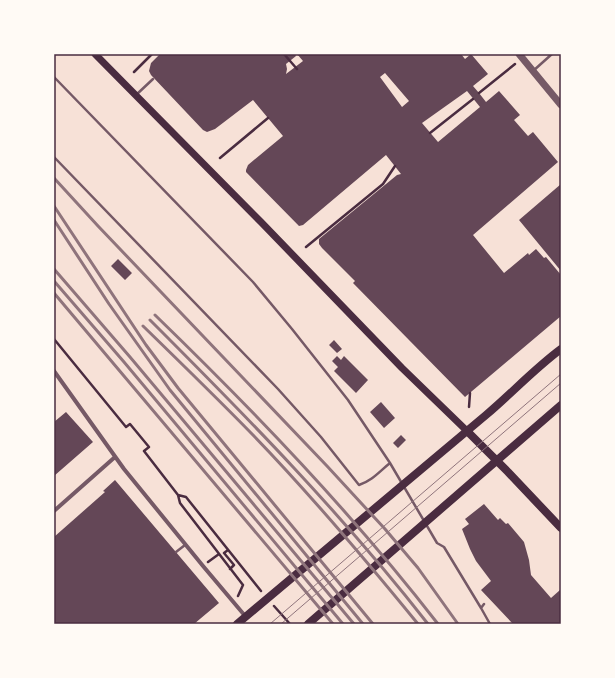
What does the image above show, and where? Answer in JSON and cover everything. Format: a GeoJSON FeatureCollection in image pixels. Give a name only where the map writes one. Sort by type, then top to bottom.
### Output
{"type":"FeatureCollection","features":[{"type":"Feature","properties":{"kind":"main road"},"geometry":{"type":"LineString","coordinates":[[95,54],[262,222],[402,368],[497,461],[561,528]]}},
{"type":"Feature","properties":{"kind":"main road"},"geometry":{"type":"LineString","coordinates":[[237,624],[406,483],[561,349]]}},
{"type":"Feature","properties":{"kind":"main road"},"geometry":{"type":"LineString","coordinates":[[308,624],[561,405]]}},
{"type":"Feature","properties":{"kind":"street"},"geometry":{"type":"LineString","coordinates":[[519,54],[561,105]]}},
{"type":"Feature","properties":{"kind":"street"},"geometry":{"type":"LineString","coordinates":[[54,371],[115,457],[202,566],[246,617]]}},
{"type":"Feature","properties":{"kind":"street"},"geometry":{"type":"LineString","coordinates":[[54,511],[115,457]]}},
{"type":"Feature","properties":{"kind":"lane"},"geometry":{"type":"LineString","coordinates":[[533,71],[552,54]]}},
{"type":"Feature","properties":{"kind":"lane"},"geometry":{"type":"LineString","coordinates":[[54,77],[253,282],[292,329],[348,400],[390,463],[437,543],[444,547],[490,624]]}},
{"type":"Feature","properties":{"kind":"lane"},"geometry":{"type":"LineString","coordinates":[[136,96],[153,79]]}},
{"type":"Feature","properties":{"kind":"lane"},"geometry":{"type":"LineString","coordinates":[[54,157],[278,389],[321,437],[359,485],[372,479],[390,463]]}},
{"type":"Feature","properties":{"kind":"lane"},"geometry":{"type":"LineString","coordinates":[[176,552],[185,545]]}},
{"type":"Feature","properties":{"kind":"lane"},"geometry":{"type":"LineString","coordinates":[[481,608],[484,604]]}},
{"type":"Feature","properties":{"kind":"path"},"geometry":{"type":"LineString","coordinates":[[134,72],[152,54]]}},
{"type":"Feature","properties":{"kind":"path"},"geometry":{"type":"LineString","coordinates":[[284,54],[297,69]]}},
{"type":"Feature","properties":{"kind":"path"},"geometry":{"type":"LineString","coordinates":[[479,93],[515,64]]}},
{"type":"Feature","properties":{"kind":"path"},"geometry":{"type":"LineString","coordinates":[[430,133],[473,99]]}},
{"type":"Feature","properties":{"kind":"path"},"geometry":{"type":"LineString","coordinates":[[220,158],[268,118]]}},
{"type":"Feature","properties":{"kind":"path"},"geometry":{"type":"LineString","coordinates":[[306,247],[383,184],[395,166]]}},
{"type":"Feature","properties":{"kind":"path"},"geometry":{"type":"LineString","coordinates":[[54,339],[126,427],[130,424],[149,447],[144,451],[178,495],[180,503],[243,586],[235,603]]}},
{"type":"Feature","properties":{"kind":"path"},"geometry":{"type":"LineString","coordinates":[[469,407],[470,393]]}},
{"type":"Feature","properties":{"kind":"path"},"geometry":{"type":"LineString","coordinates":[[178,495],[186,497],[250,579]]}},
{"type":"Feature","properties":{"kind":"path"},"geometry":{"type":"LineString","coordinates":[[228,550],[224,553],[234,565],[230,569]]}},
{"type":"Feature","properties":{"kind":"path"},"geometry":{"type":"LineString","coordinates":[[202,566],[219,554]]}},
{"type":"Feature","properties":{"kind":"building"},"geometry":{"type":"Polygon","coordinates":[[[160,54],[295,54],[296,56],[286,64],[286,74],[303,61],[297,54],[461,54],[465,59],[471,54],[488,74],[473,86],[486,102],[499,91],[520,115],[514,120],[528,136],[533,132],[558,162],[473,235],[504,273],[528,253],[529,255],[536,249],[544,258],[546,257],[561,275],[561,316],[465,397],[353,283],[355,281],[319,244],[319,239],[397,175],[401,174],[386,155],[303,225],[299,226],[246,172],[248,165],[283,136],[253,100],[215,129],[207,132],[203,130],[151,75],[149,71],[151,63],[160,54]],[[385,73],[380,77],[402,107],[409,101],[385,73]],[[467,91],[422,123],[438,142],[480,107],[467,91]]]}},
{"type":"Feature","properties":{"kind":"building"},"geometry":{"type":"Polygon","coordinates":[[[561,184],[561,271],[519,220],[561,184]]]}},
{"type":"Feature","properties":{"kind":"building"},"geometry":{"type":"Polygon","coordinates":[[[118,259],[132,273],[125,280],[111,266],[118,259]]]}},
{"type":"Feature","properties":{"kind":"building"},"geometry":{"type":"Polygon","coordinates":[[[334,340],[342,349],[337,353],[329,345],[334,340]]]}},
{"type":"Feature","properties":{"kind":"building"},"geometry":{"type":"Polygon","coordinates":[[[337,356],[341,360],[344,356],[368,380],[356,393],[334,371],[338,367],[332,361],[337,356]]]}},
{"type":"Feature","properties":{"kind":"building"},"geometry":{"type":"Polygon","coordinates":[[[381,402],[395,418],[384,428],[370,412],[381,402]]]}},
{"type":"Feature","properties":{"kind":"building"},"geometry":{"type":"Polygon","coordinates":[[[66,412],[93,442],[54,476],[54,422],[66,412]]]}},
{"type":"Feature","properties":{"kind":"building"},"geometry":{"type":"Polygon","coordinates":[[[401,435],[406,440],[398,448],[393,443],[401,435]]]}},
{"type":"Feature","properties":{"kind":"building"},"geometry":{"type":"Polygon","coordinates":[[[115,480],[219,603],[194,624],[54,624],[54,537],[105,492],[103,491],[115,480]]]}},
{"type":"Feature","properties":{"kind":"building"},"geometry":{"type":"Polygon","coordinates":[[[484,504],[498,520],[500,518],[506,524],[508,523],[524,542],[531,575],[551,598],[561,590],[561,624],[513,624],[481,590],[491,581],[476,561],[462,529],[469,524],[465,519],[484,504]]]}},
{"type":"Feature","properties":{"kind":"tram line"},"geometry":{"type":"LineString","coordinates":[[270,624],[561,374]]}},
{"type":"Feature","properties":{"kind":"tram line"},"geometry":{"type":"LineString","coordinates":[[281,624],[561,383]]}},
{"type":"Feature","properties":{"kind":"railway"},"geometry":{"type":"LineString","coordinates":[[54,178],[385,529],[418,568],[458,624]]}},
{"type":"Feature","properties":{"kind":"railway"},"geometry":{"type":"LineString","coordinates":[[54,206],[146,345],[178,388],[373,624]]}},
{"type":"Feature","properties":{"kind":"railway"},"geometry":{"type":"LineString","coordinates":[[54,220],[109,304],[170,390],[363,624]]}},
{"type":"Feature","properties":{"kind":"railway"},"geometry":{"type":"LineString","coordinates":[[54,269],[130,357],[354,624]]}},
{"type":"Feature","properties":{"kind":"railway"},"geometry":{"type":"LineString","coordinates":[[54,281],[124,362],[343,624]]}},
{"type":"Feature","properties":{"kind":"railway"},"geometry":{"type":"LineString","coordinates":[[54,293],[333,624]]}},
{"type":"Feature","properties":{"kind":"railway"},"geometry":{"type":"LineString","coordinates":[[155,315],[302,464],[372,543],[438,624]]}},
{"type":"Feature","properties":{"kind":"railway"},"geometry":{"type":"LineString","coordinates":[[150,320],[258,430],[328,505],[396,584],[428,624]]}},
{"type":"Feature","properties":{"kind":"railway"},"geometry":{"type":"LineString","coordinates":[[143,326],[226,407],[275,458],[378,575],[418,624]]}}]}
